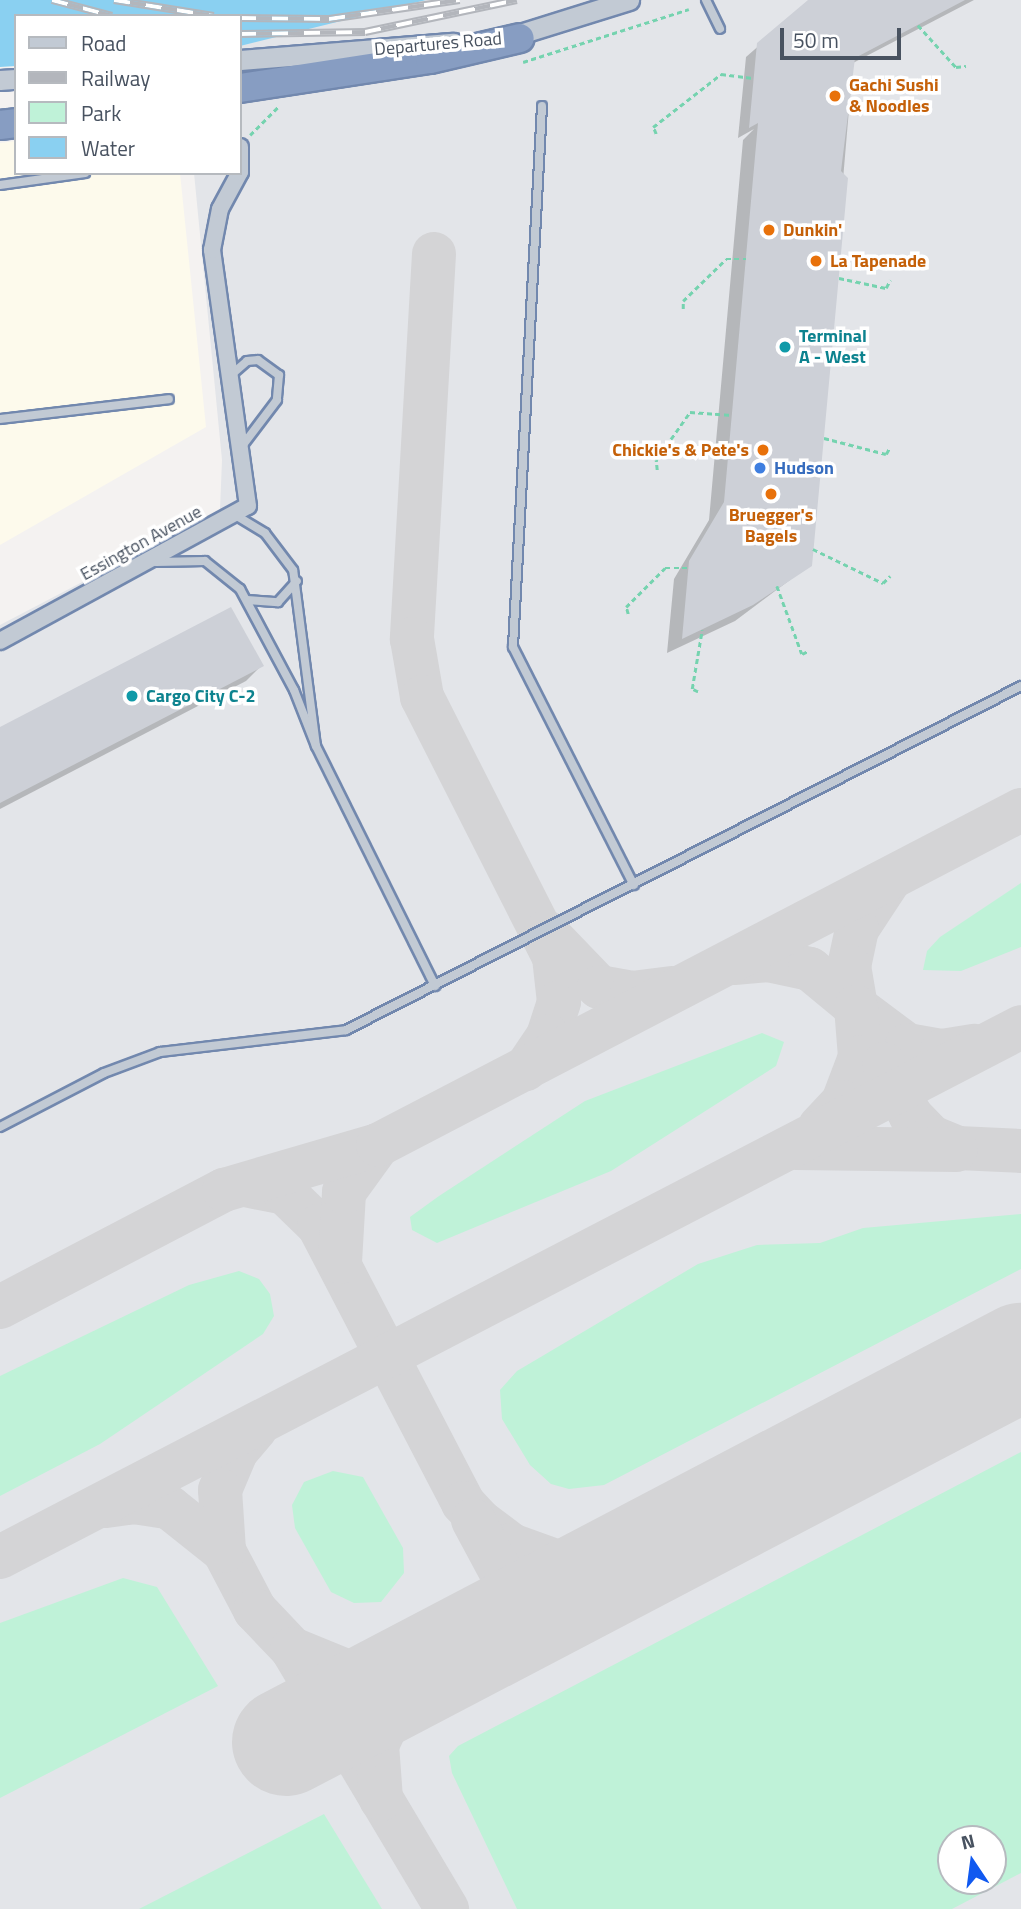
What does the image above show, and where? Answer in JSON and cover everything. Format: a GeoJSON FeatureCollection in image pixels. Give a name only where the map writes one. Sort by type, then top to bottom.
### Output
{"type":"FeatureCollection","features":[{"type":"Feature","properties":{"kind":"highway"},"geometry":{"type":"LineString","coordinates":[[242,88],[430,59],[520,37]]}},
{"type":"Feature","properties":{"kind":"street","name":"Departures Road"},"geometry":{"type":"LineString","coordinates":[[242,60],[520,37],[629,0]]}},
{"type":"Feature","properties":{"kind":"street"},"geometry":{"type":"LineString","coordinates":[[233,513],[248,506],[243,445],[213,238],[239,175]]}},
{"type":"Feature","properties":{"kind":"street","name":"Essington Avenue"},"geometry":{"type":"LineString","coordinates":[[0,641],[150,563],[233,513]]}},
{"type":"Feature","properties":{"kind":"lane"},"geometry":{"type":"LineString","coordinates":[[706,0],[720,29]]}},
{"type":"Feature","properties":{"kind":"lane"},"geometry":{"type":"LineString","coordinates":[[542,106],[513,647],[634,885]]}},
{"type":"Feature","properties":{"kind":"lane"},"geometry":{"type":"LineString","coordinates":[[0,185],[71,175]]}},
{"type":"Feature","properties":{"kind":"lane"},"geometry":{"type":"LineString","coordinates":[[231,376],[247,361],[258,360],[279,375],[277,400],[243,445]]}},
{"type":"Feature","properties":{"kind":"lane"},"geometry":{"type":"LineString","coordinates":[[0,419],[169,400]]}},
{"type":"Feature","properties":{"kind":"lane"},"geometry":{"type":"LineString","coordinates":[[233,513],[274,541],[297,581],[316,746]]}},
{"type":"Feature","properties":{"kind":"lane"},"geometry":{"type":"LineString","coordinates":[[150,563],[205,561],[247,600],[435,986]]}},
{"type":"Feature","properties":{"kind":"lane"},"geometry":{"type":"LineString","coordinates":[[247,600],[278,602],[297,581]]}},
{"type":"Feature","properties":{"kind":"lane"},"geometry":{"type":"LineString","coordinates":[[0,1127],[104,1073],[160,1052],[346,1030],[1021,686]]}},
{"type":"Feature","properties":{"kind":"path"},"geometry":{"type":"LineString","coordinates":[[918,25],[956,67],[966,66]]}},
{"type":"Feature","properties":{"kind":"path"},"geometry":{"type":"LineString","coordinates":[[656,134],[653,127],[721,74],[753,78]]}},
{"type":"Feature","properties":{"kind":"path"},"geometry":{"type":"LineString","coordinates":[[682,309],[683,301],[726,259],[746,259]]}},
{"type":"Feature","properties":{"kind":"path"},"geometry":{"type":"LineString","coordinates":[[839,278],[886,288],[890,280]]}},
{"type":"Feature","properties":{"kind":"path"},"geometry":{"type":"LineString","coordinates":[[657,470],[656,460],[690,412],[732,415]]}},
{"type":"Feature","properties":{"kind":"path"},"geometry":{"type":"LineString","coordinates":[[824,438],[886,454],[890,447]]}},
{"type":"Feature","properties":{"kind":"path"},"geometry":{"type":"LineString","coordinates":[[813,549],[883,583],[890,576]]}},
{"type":"Feature","properties":{"kind":"path"},"geometry":{"type":"LineString","coordinates":[[628,614],[626,607],[665,568],[688,568]]}},
{"type":"Feature","properties":{"kind":"path"},"geometry":{"type":"LineString","coordinates":[[777,586],[802,654],[808,651]]}},
{"type":"Feature","properties":{"kind":"path"},"geometry":{"type":"LineString","coordinates":[[698,692],[692,689],[702,630]]}},
{"type":"Feature","properties":{"kind":"shaded area"},"geometry":{"type":"Polygon","coordinates":[[[170,0],[1021,0],[1021,1909],[0,1909],[0,625],[220,510],[222,460],[194,175],[242,175],[242,14],[170,0]]]}},
{"type":"Feature","properties":{"kind":"shaded area"},"geometry":{"type":"Polygon","coordinates":[[[14,141],[14,175],[180,175],[206,427],[0,545],[0,143],[14,141]]]}},
{"type":"Feature","properties":{"kind":"green space"},"geometry":{"type":"Polygon","coordinates":[[[1021,883],[1021,947],[961,971],[923,970],[927,951],[940,937],[1021,883]]]}},
{"type":"Feature","properties":{"kind":"green space"},"geometry":{"type":"Polygon","coordinates":[[[762,1033],[784,1042],[776,1066],[611,1171],[437,1243],[412,1230],[410,1217],[585,1101],[762,1033]]]}},
{"type":"Feature","properties":{"kind":"green space"},"geometry":{"type":"Polygon","coordinates":[[[1021,1214],[1021,1269],[604,1485],[569,1489],[551,1484],[530,1465],[502,1419],[500,1390],[517,1371],[698,1264],[757,1245],[820,1243],[863,1228],[1021,1214]]]}},
{"type":"Feature","properties":{"kind":"green space"},"geometry":{"type":"Polygon","coordinates":[[[239,1271],[259,1279],[270,1294],[274,1316],[263,1334],[100,1444],[0,1496],[0,1376],[189,1285],[239,1271]]]}},
{"type":"Feature","properties":{"kind":"green space"},"geometry":{"type":"Polygon","coordinates":[[[1021,1452],[1021,1873],[1007,1880],[1007,1825],[937,1825],[937,1895],[979,1895],[952,1909],[517,1909],[452,1773],[449,1756],[458,1746],[1021,1452]]]}},
{"type":"Feature","properties":{"kind":"green space"},"geometry":{"type":"Polygon","coordinates":[[[333,1471],[363,1477],[403,1548],[404,1573],[381,1602],[354,1603],[331,1592],[295,1528],[292,1505],[304,1482],[333,1471]]]}},
{"type":"Feature","properties":{"kind":"green space"},"geometry":{"type":"Polygon","coordinates":[[[123,1578],[157,1587],[218,1686],[0,1798],[0,1623],[123,1578]]]}},
{"type":"Feature","properties":{"kind":"green space"},"geometry":{"type":"Polygon","coordinates":[[[324,1814],[382,1909],[139,1909],[324,1814]]]}},
{"type":"Feature","properties":{"kind":"water"},"geometry":{"type":"Polygon","coordinates":[[[0,0],[426,0],[242,46],[242,14],[14,14],[14,66],[0,67],[0,0]]]}},
{"type":"Feature","properties":{"kind":"building","name":"Terminal A - West"},"geometry":{"type":"Polygon","coordinates":[[[808,0],[965,0],[855,58],[841,171],[848,178],[812,566],[753,605],[682,639],[689,561],[724,502],[758,123],[749,128],[757,43],[808,0]]]}},
{"type":"Feature","properties":{"kind":"building","name":"Cargo City C-2"},"geometry":{"type":"Polygon","coordinates":[[[231,607],[264,666],[0,803],[0,727],[231,607]]]}},
{"type":"Feature","properties":{"kind":"taxiway"},"geometry":{"type":"LineString","coordinates":[[434,254],[412,639],[422,697],[554,957],[559,1002],[548,1036],[526,1069]]}},
{"type":"Feature","properties":{"kind":"taxiway"},"geometry":{"type":"LineString","coordinates":[[0,1307],[224,1190],[378,1145],[1021,810]]}},
{"type":"Feature","properties":{"kind":"taxiway"},"geometry":{"type":"LineString","coordinates":[[890,879],[857,929],[849,966],[856,1007],[907,1045],[942,1051],[975,1046]]}},
{"type":"Feature","properties":{"kind":"taxiway"},"geometry":{"type":"LineString","coordinates":[[546,932],[599,987],[632,993],[672,988]]}},
{"type":"Feature","properties":{"kind":"taxiway"},"geometry":{"type":"LineString","coordinates":[[734,963],[768,960],[810,969],[856,1007],[860,1057],[843,1102],[820,1127]]}},
{"type":"Feature","properties":{"kind":"taxiway"},"geometry":{"type":"LineString","coordinates":[[0,1557],[1021,1027]]}},
{"type":"Feature","properties":{"kind":"taxiway"},"geometry":{"type":"LineString","coordinates":[[884,1064],[911,1116],[931,1137],[958,1148],[1021,1151]]}},
{"type":"Feature","properties":{"kind":"taxiway"},"geometry":{"type":"LineString","coordinates":[[340,1262],[344,1192],[378,1145]]}},
{"type":"Feature","properties":{"kind":"taxiway"},"geometry":{"type":"LineString","coordinates":[[796,1148],[956,1150]]}},
{"type":"Feature","properties":{"kind":"taxiway"},"geometry":{"type":"LineString","coordinates":[[245,1185],[285,1193],[319,1226],[463,1503],[481,1522],[511,1545],[567,1565],[641,1554]]}},
{"type":"Feature","properties":{"kind":"taxiway"},"geometry":{"type":"LineString","coordinates":[[256,1428],[236,1452],[220,1490],[224,1551],[255,1610],[292,1649],[447,1909]]}},
{"type":"Feature","properties":{"kind":"taxiway"},"geometry":{"type":"LineString","coordinates":[[106,1506],[134,1502],[170,1508],[224,1551]]}},
{"type":"Feature","properties":{"kind":"taxiway"},"geometry":{"type":"LineString","coordinates":[[473,1520],[525,1617]]}},
{"type":"Feature","properties":{"kind":"taxiway"},"geometry":{"type":"LineString","coordinates":[[292,1649],[361,1677],[423,1672]]}},
{"type":"Feature","properties":{"kind":"taxiway"},"geometry":{"type":"LineString","coordinates":[[381,1799],[377,1745],[402,1692],[423,1672]]}},
{"type":"Feature","properties":{"kind":"runway"},"geometry":{"type":"LineString","coordinates":[[286,1742],[1021,1357]]}},
{"type":"Feature","properties":{"kind":"railway"},"geometry":{"type":"LineString","coordinates":[[52,0],[104,14]]}},
{"type":"Feature","properties":{"kind":"railway"},"geometry":{"type":"LineString","coordinates":[[114,0],[202,14]]}},
{"type":"Feature","properties":{"kind":"railway"},"geometry":{"type":"LineString","coordinates":[[242,18],[329,19],[460,0]]}},
{"type":"Feature","properties":{"kind":"railway"},"geometry":{"type":"LineString","coordinates":[[242,34],[365,32],[517,0]]}},
{"type":"Feature","properties":{"kind":"place","name":"Gachi Sushi & Noodles"},"geometry":{"type":"Point","coordinates":[835,96]}},
{"type":"Feature","properties":{"kind":"place","name":"Dunkin'"},"geometry":{"type":"Point","coordinates":[769,230]}},
{"type":"Feature","properties":{"kind":"place","name":"La Tapenade"},"geometry":{"type":"Point","coordinates":[816,261]}},
{"type":"Feature","properties":{"kind":"place","name":"Terminal A - West"},"geometry":{"type":"Point","coordinates":[785,347]}},
{"type":"Feature","properties":{"kind":"place","name":"Chickie's & Pete's"},"geometry":{"type":"Point","coordinates":[763,450]}},
{"type":"Feature","properties":{"kind":"place","name":"Hudson"},"geometry":{"type":"Point","coordinates":[760,468]}},
{"type":"Feature","properties":{"kind":"place","name":"Bruegger's Bagels"},"geometry":{"type":"Point","coordinates":[771,494]}},
{"type":"Feature","properties":{"kind":"place","name":"Cargo City C-2"},"geometry":{"type":"Point","coordinates":[132,696]}}]}
